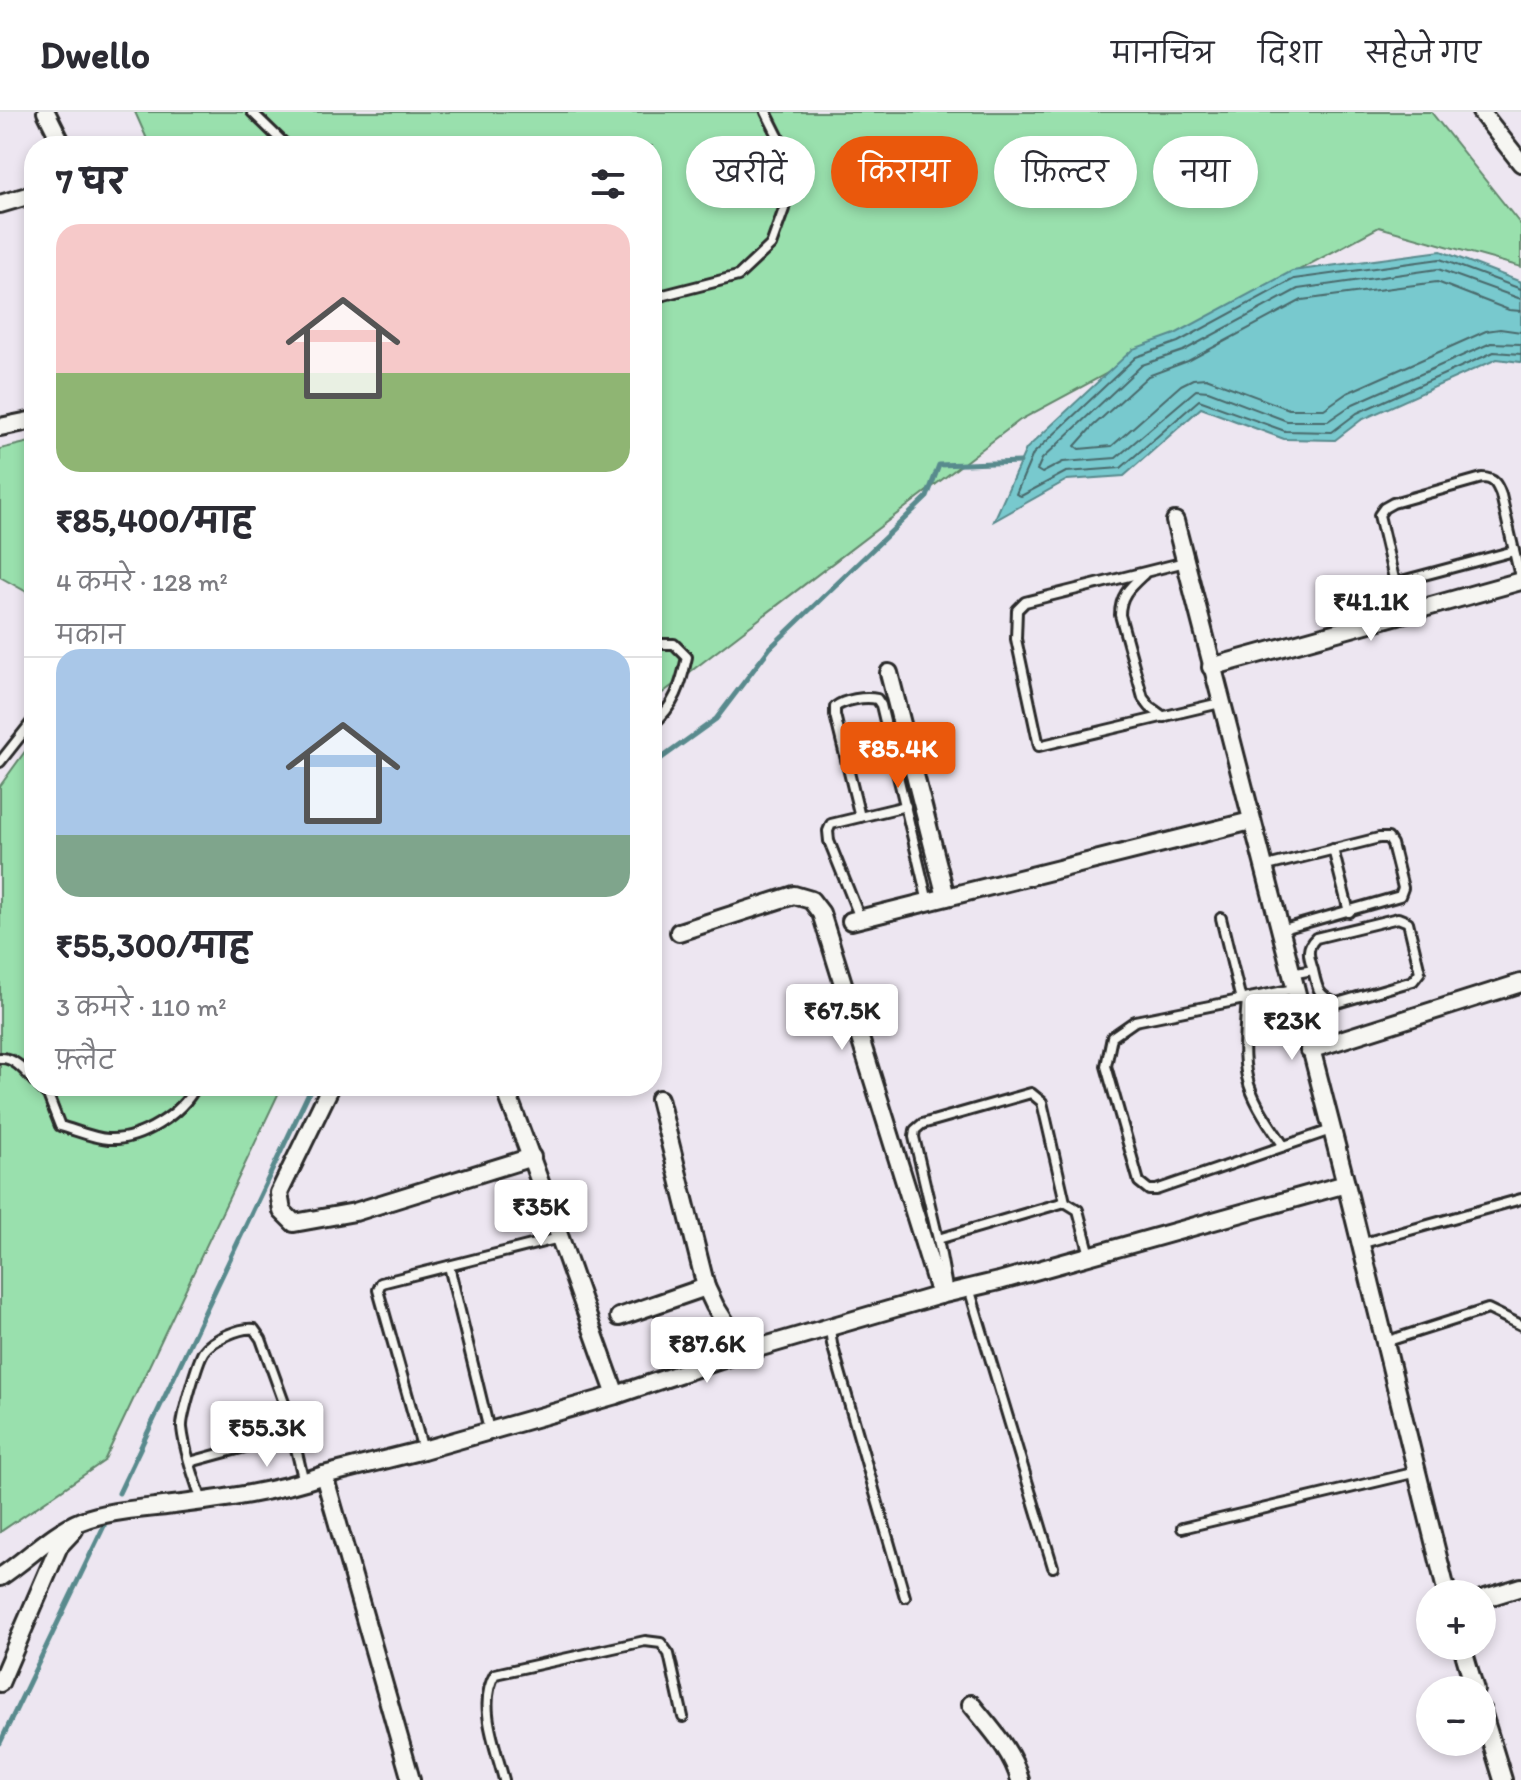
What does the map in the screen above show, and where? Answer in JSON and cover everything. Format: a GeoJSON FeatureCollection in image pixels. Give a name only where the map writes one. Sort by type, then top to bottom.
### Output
{"type":"FeatureCollection","features":[{"type":"Feature","properties":{"kind":"street"},"geometry":{"type":"LineString","coordinates":[[46,112],[58,136]]}},
{"type":"Feature","properties":{"kind":"street"},"geometry":{"type":"LineString","coordinates":[[1481,112],[1521,163]]}},
{"type":"Feature","properties":{"kind":"street"},"geometry":{"type":"LineString","coordinates":[[0,204],[24,197]]}},
{"type":"Feature","properties":{"kind":"street"},"geometry":{"type":"LineString","coordinates":[[0,427],[24,422]]}},
{"type":"Feature","properties":{"kind":"street"},"geometry":{"type":"LineString","coordinates":[[1175,521],[1346,1184],[1444,1580]]}},
{"type":"Feature","properties":{"kind":"street"},"geometry":{"type":"LineString","coordinates":[[1211,667],[1521,581]]}},
{"type":"Feature","properties":{"kind":"street"},"geometry":{"type":"LineString","coordinates":[[889,673],[946,897]]}},
{"type":"Feature","properties":{"kind":"street"},"geometry":{"type":"LineString","coordinates":[[856,920],[1251,821]]}},
{"type":"Feature","properties":{"kind":"street"},"geometry":{"type":"LineString","coordinates":[[679,932],[794,895],[811,900],[821,913],[944,1294]]}},
{"type":"Feature","properties":{"kind":"street"},"geometry":{"type":"LineString","coordinates":[[1309,1050],[1521,983]]}},
{"type":"Feature","properties":{"kind":"street"},"geometry":{"type":"LineString","coordinates":[[326,1096],[279,1193],[282,1211],[294,1223],[355,1212],[532,1157]]}},
{"type":"Feature","properties":{"kind":"street"},"geometry":{"type":"LineString","coordinates":[[508,1096],[616,1395]]}},
{"type":"Feature","properties":{"kind":"street"},"geometry":{"type":"LineString","coordinates":[[659,1099],[706,1287],[744,1352]]}},
{"type":"Feature","properties":{"kind":"street"},"geometry":{"type":"LineString","coordinates":[[0,1577],[52,1537],[82,1521],[119,1512],[202,1502],[304,1482],[616,1395],[744,1352],[944,1294],[1346,1184]]}},
{"type":"Feature","properties":{"kind":"street"},"geometry":{"type":"LineString","coordinates":[[619,1317],[706,1287]]}},
{"type":"Feature","properties":{"kind":"street"},"geometry":{"type":"LineString","coordinates":[[324,1475],[411,1780]]}},
{"type":"Feature","properties":{"kind":"street"},"geometry":{"type":"LineString","coordinates":[[2,1674],[59,1546],[82,1521]]}},
{"type":"Feature","properties":{"kind":"street"},"geometry":{"type":"LineString","coordinates":[[1496,1595],[1521,1587]]}},
{"type":"Feature","properties":{"kind":"street"},"geometry":{"type":"LineString","coordinates":[[971,1704],[1016,1764],[1020,1780]]}},
{"type":"Feature","properties":{"kind":"street"},"geometry":{"type":"LineString","coordinates":[[1496,1756],[1503,1780]]}},
{"type":"Feature","properties":{"kind":"lane"},"geometry":{"type":"LineString","coordinates":[[252,112],[277,136]]}},
{"type":"Feature","properties":{"kind":"lane"},"geometry":{"type":"LineString","coordinates":[[662,295],[738,276],[771,245],[784,209],[791,162],[766,112]]}},
{"type":"Feature","properties":{"kind":"lane"},"geometry":{"type":"LineString","coordinates":[[1402,614],[1379,515],[1393,503],[1482,478],[1490,478],[1497,483],[1521,581]]}},
{"type":"Feature","properties":{"kind":"lane"},"geometry":{"type":"LineString","coordinates":[[1394,583],[1514,551]]}},
{"type":"Feature","properties":{"kind":"lane"},"geometry":{"type":"LineString","coordinates":[[1185,562],[1025,602],[1017,610],[1014,622],[1016,639],[1039,746],[1220,703]]}},
{"type":"Feature","properties":{"kind":"lane"},"geometry":{"type":"LineString","coordinates":[[1148,571],[1126,589],[1120,603],[1120,615],[1143,698],[1164,717]]}},
{"type":"Feature","properties":{"kind":"lane"},"geometry":{"type":"LineString","coordinates":[[662,644],[674,644],[687,657],[680,689],[662,716]]}},
{"type":"Feature","properties":{"kind":"lane"},"geometry":{"type":"LineString","coordinates":[[860,817],[835,707],[840,703],[871,697],[881,705],[928,902]]}},
{"type":"Feature","properties":{"kind":"lane"},"geometry":{"type":"LineString","coordinates":[[0,762],[24,732]]}},
{"type":"Feature","properties":{"kind":"lane"},"geometry":{"type":"LineString","coordinates":[[856,920],[829,841],[831,824],[906,806]]}},
{"type":"Feature","properties":{"kind":"lane"},"geometry":{"type":"LineString","coordinates":[[1263,867],[1379,838],[1388,838],[1392,844],[1403,888],[1400,896],[1279,931]]}},
{"type":"Feature","properties":{"kind":"lane"},"geometry":{"type":"LineString","coordinates":[[1333,849],[1349,912]]}},
{"type":"Feature","properties":{"kind":"lane"},"geometry":{"type":"LineString","coordinates":[[1221,918],[1244,999],[1246,1083],[1254,1101],[1284,1146]]}},
{"type":"Feature","properties":{"kind":"lane"},"geometry":{"type":"LineString","coordinates":[[1403,918],[1408,922],[1420,972],[1413,981],[1337,1003],[1318,992],[1313,970],[1308,952],[1310,943],[1316,938],[1403,918]]}},
{"type":"Feature","properties":{"kind":"lane"},"geometry":{"type":"LineString","coordinates":[[1313,970],[1292,982],[1244,999],[1135,1021],[1112,1037],[1106,1066],[1139,1182],[1149,1190],[1331,1130]]}},
{"type":"Feature","properties":{"kind":"lane"},"geometry":{"type":"LineString","coordinates":[[0,1058],[6,1057],[24,1071]]}},
{"type":"Feature","properties":{"kind":"lane"},"geometry":{"type":"LineString","coordinates":[[944,1294],[938,1239],[914,1137],[915,1130],[922,1124],[1031,1093],[1042,1102],[1065,1202],[1078,1210],[1090,1255]]}},
{"type":"Feature","properties":{"kind":"lane"},"geometry":{"type":"LineString","coordinates":[[48,1096],[60,1126],[108,1139],[136,1136],[191,1096]]}},
{"type":"Feature","properties":{"kind":"lane"},"geometry":{"type":"LineString","coordinates":[[1360,1244],[1521,1199]]}},
{"type":"Feature","properties":{"kind":"lane"},"geometry":{"type":"LineString","coordinates":[[938,1239],[1065,1202]]}},
{"type":"Feature","properties":{"kind":"lane"},"geometry":{"type":"LineString","coordinates":[[423,1450],[378,1290],[381,1283],[559,1238]]}},
{"type":"Feature","properties":{"kind":"lane"},"geometry":{"type":"LineString","coordinates":[[449,1266],[489,1431]]}},
{"type":"Feature","properties":{"kind":"lane"},"geometry":{"type":"LineString","coordinates":[[969,1288],[1053,1567]]}},
{"type":"Feature","properties":{"kind":"lane"},"geometry":{"type":"LineString","coordinates":[[1385,1342],[1488,1309],[1521,1325]]}},
{"type":"Feature","properties":{"kind":"lane"},"geometry":{"type":"LineString","coordinates":[[830,1327],[832,1344],[905,1597]]}},
{"type":"Feature","properties":{"kind":"lane"},"geometry":{"type":"LineString","coordinates":[[202,1502],[181,1425],[204,1351],[227,1335],[245,1328],[254,1329],[261,1339],[304,1482]]}},
{"type":"Feature","properties":{"kind":"lane"},"geometry":{"type":"LineString","coordinates":[[190,1462],[292,1434]]}},
{"type":"Feature","properties":{"kind":"lane"},"geometry":{"type":"LineString","coordinates":[[1182,1528],[1417,1472]]}},
{"type":"Feature","properties":{"kind":"lane"},"geometry":{"type":"LineString","coordinates":[[504,1780],[489,1717],[487,1687],[495,1674],[645,1641],[661,1643],[669,1654],[683,1717]]}},
{"type":"Feature","properties":{"kind":"green space"},"geometry":{"type":"Polygon","coordinates":[[[135,112],[1431,112],[1521,225],[1521,267],[1379,227],[1020,420],[662,693],[662,136],[146,136],[135,112]]]}},
{"type":"Feature","properties":{"kind":"green space"},"geometry":{"type":"Polygon","coordinates":[[[24,443],[24,590],[0,577],[0,449],[24,443]]]}},
{"type":"Feature","properties":{"kind":"green space"},"geometry":{"type":"Polygon","coordinates":[[[24,753],[24,1096],[277,1096],[104,1461],[0,1532],[0,786],[24,753]]]}},
{"type":"Feature","properties":{"kind":"water"},"geometry":{"type":"Polygon","coordinates":[[[1441,251],[1521,282],[1521,362],[1497,359],[1361,420],[1335,440],[1284,439],[1201,408],[1124,476],[1067,480],[994,521],[1026,449],[1133,349],[1175,334],[1292,271],[1441,251]]]}},
{"type":"Feature","properties":{"kind":"waterway"},"geometry":{"type":"LineString","coordinates":[[662,758],[716,719],[770,648],[927,497],[939,465],[1020,462]]}},
{"type":"Feature","properties":{"kind":"waterway"},"geometry":{"type":"LineString","coordinates":[[119,1493],[307,1096]]}},
{"type":"Feature","properties":{"kind":"waterway"},"geometry":{"type":"LineString","coordinates":[[0,1743],[104,1526]]}}]}
